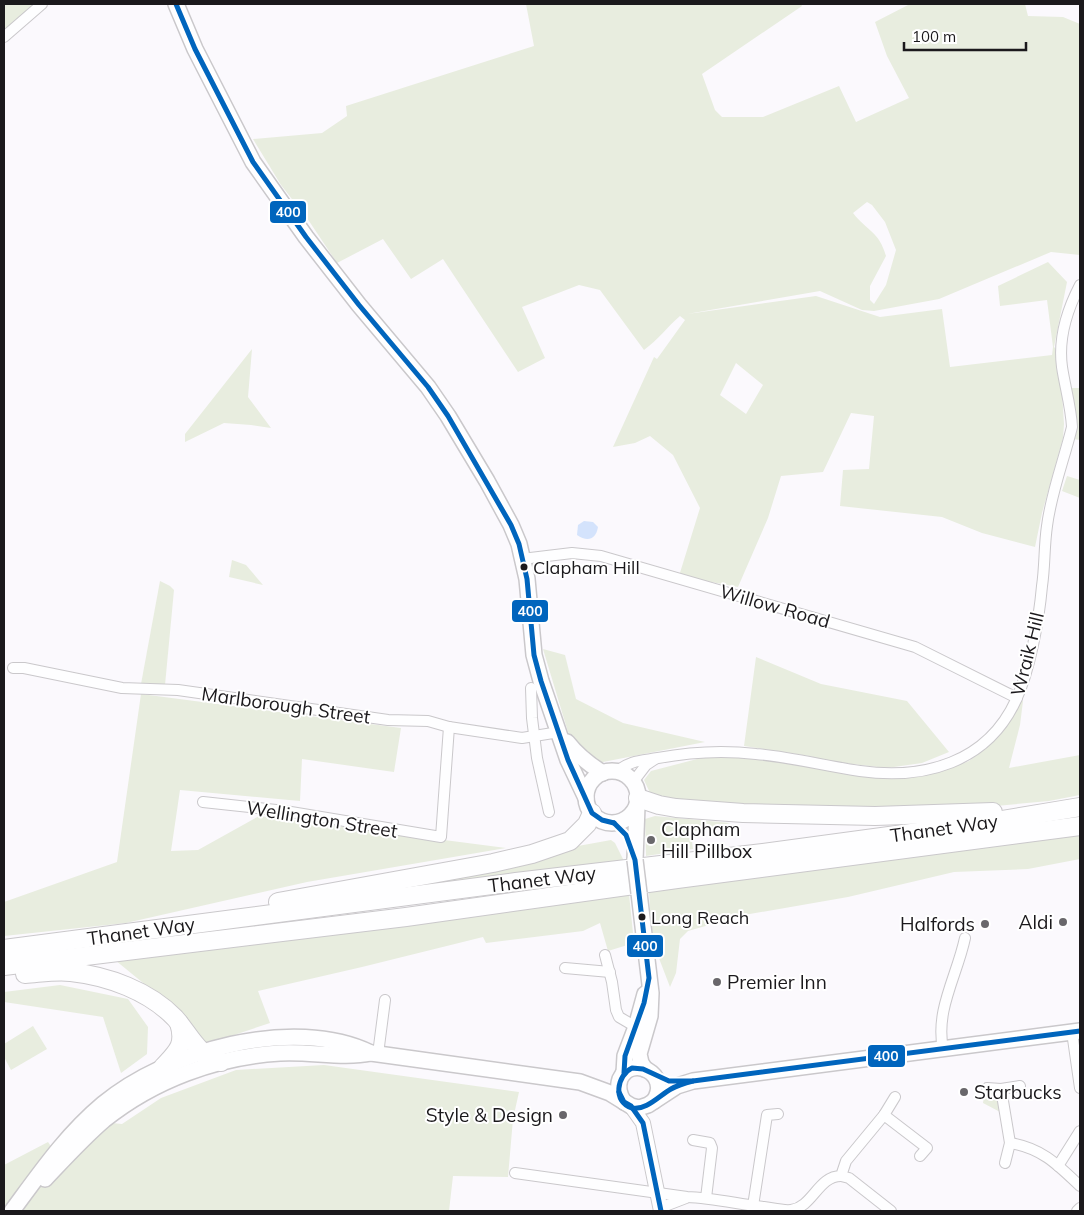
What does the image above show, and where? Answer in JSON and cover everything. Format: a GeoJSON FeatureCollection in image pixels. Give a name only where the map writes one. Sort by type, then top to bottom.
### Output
{"type":"FeatureCollection","features":[{"type":"Feature","properties":{"kind":"highway"},"geometry":{"type":"LineString","coordinates":[[636,795],[659,805],[676,808],[743,813],[856,816],[1072,808]]}},
{"type":"Feature","properties":{"kind":"highway"},"geometry":{"type":"LineString","coordinates":[[144,930],[282,901],[515,858],[570,841],[587,824],[589,806]]}},
{"type":"Feature","properties":{"kind":"highway","name":"Thanet Way"},"geometry":{"type":"LineString","coordinates":[[4,949],[516,882],[773,852],[978,824],[1072,808]]}},
{"type":"Feature","properties":{"kind":"highway","name":"Thanet Way"},"geometry":{"type":"LineString","coordinates":[[4,966],[406,917],[1080,826]]}},
{"type":"Feature","properties":{"kind":"highway"},"geometry":{"type":"LineString","coordinates":[[4,976],[70,972],[104,978],[130,987],[152,1000],[179,1023],[208,1058],[221,1062]]}},
{"type":"Feature","properties":{"kind":"highway"},"geometry":{"type":"LineString","coordinates":[[163,1067],[180,1048],[182,1036],[179,1023]]}},
{"type":"Feature","properties":{"kind":"main road"},"geometry":{"type":"LineString","coordinates":[[176,4],[195,49],[253,162],[306,237],[359,305],[428,387],[448,416],[511,525],[519,544],[527,578],[534,656],[549,708],[568,760],[589,806],[606,823],[614,823],[628,818],[636,795]]}},
{"type":"Feature","properties":{"kind":"main road"},"geometry":{"type":"LineString","coordinates":[[558,730],[577,755],[586,763],[609,772],[622,774],[636,795],[635,860]]}},
{"type":"Feature","properties":{"kind":"main road"},"geometry":{"type":"LineString","coordinates":[[589,806],[591,783],[609,772]]}},
{"type":"Feature","properties":{"kind":"main road"},"geometry":{"type":"LineString","coordinates":[[614,823],[626,835],[632,847],[635,860],[651,993],[650,1016],[639,1054],[641,1063],[657,1079],[658,1091],[653,1102],[647,1138]]}},
{"type":"Feature","properties":{"kind":"main road"},"geometry":{"type":"LineString","coordinates":[[649,978],[644,1003],[624,1056],[623,1074],[618,1086],[621,1097],[643,1122],[661,1210]]}},
{"type":"Feature","properties":{"kind":"main road"},"geometry":{"type":"LineString","coordinates":[[13,1211],[50,1158],[82,1123],[118,1093],[163,1067],[202,1052],[254,1041],[303,1038],[331,1040],[357,1046],[375,1053],[580,1082],[610,1093],[628,1104],[640,1108],[653,1102],[671,1089],[693,1082],[1076,1031]]}},
{"type":"Feature","properties":{"kind":"main road"},"geometry":{"type":"LineString","coordinates":[[13,1211],[78,1145],[117,1111],[142,1094],[168,1080],[221,1062],[280,1053],[306,1052],[356,1056],[375,1053]]}},
{"type":"Feature","properties":{"kind":"main road"},"geometry":{"type":"LineString","coordinates":[[580,1082],[623,1074],[632,1068],[650,1072],[672,1081],[693,1082]]}},
{"type":"Feature","properties":{"kind":"main road"},"geometry":{"type":"LineString","coordinates":[[649,1120],[656,1104],[671,1089]]}},
{"type":"Feature","properties":{"kind":"street"},"geometry":{"type":"LineString","coordinates":[[4,37],[42,4]]}},
{"type":"Feature","properties":{"kind":"street","name":"Wraik Hill"},"geometry":{"type":"LineString","coordinates":[[609,772],[633,762],[672,755],[732,752],[775,756],[861,771],[887,773],[925,770],[954,762],[980,746],[996,732],[1005,722],[1017,698],[1036,626],[1042,586],[1047,525],[1072,428],[1072,414],[1062,366],[1061,342],[1067,316],[1080,285]]}},
{"type":"Feature","properties":{"kind":"street","name":"Willow Road"},"geometry":{"type":"LineString","coordinates":[[522,559],[572,553],[601,556],[914,647],[1017,698]]}},
{"type":"Feature","properties":{"kind":"street","name":"Marlborough Street"},"geometry":{"type":"LineString","coordinates":[[13,668],[24,668],[122,688],[178,690],[388,720],[428,721],[449,727],[522,738],[553,733],[558,730]]}},
{"type":"Feature","properties":{"kind":"street"},"geometry":{"type":"LineString","coordinates":[[532,688],[532,718],[537,758],[551,807]]}},
{"type":"Feature","properties":{"kind":"street","name":"Wellington Street"},"geometry":{"type":"LineString","coordinates":[[203,802],[285,811],[441,837],[449,727]]}},
{"type":"Feature","properties":{"kind":"street"},"geometry":{"type":"LineString","coordinates":[[636,795],[646,765],[656,758]]}},
{"type":"Feature","properties":{"kind":"street"},"geometry":{"type":"LineString","coordinates":[[942,1049],[941,1016],[965,938]]}},
{"type":"Feature","properties":{"kind":"street"},"geometry":{"type":"LineString","coordinates":[[605,955],[619,1017],[636,1027]]}},
{"type":"Feature","properties":{"kind":"street"},"geometry":{"type":"LineString","coordinates":[[565,968],[610,972]]}},
{"type":"Feature","properties":{"kind":"street"},"geometry":{"type":"LineString","coordinates":[[375,1053],[385,1000]]}},
{"type":"Feature","properties":{"kind":"street"},"geometry":{"type":"LineString","coordinates":[[1076,1031],[1080,1088]]}},
{"type":"Feature","properties":{"kind":"street"},"geometry":{"type":"LineString","coordinates":[[987,1088],[1001,1089],[1020,1086]]}},
{"type":"Feature","properties":{"kind":"street"},"geometry":{"type":"LineString","coordinates":[[1001,1089],[1010,1143],[1004,1163]]}},
{"type":"Feature","properties":{"kind":"street"},"geometry":{"type":"LineString","coordinates":[[841,1176],[846,1161],[884,1115],[895,1097]]}},
{"type":"Feature","properties":{"kind":"street"},"geometry":{"type":"LineString","coordinates":[[753,1206],[767,1115],[778,1114]]}},
{"type":"Feature","properties":{"kind":"street"},"geometry":{"type":"LineString","coordinates":[[884,1115],[927,1148],[920,1156]]}},
{"type":"Feature","properties":{"kind":"street"},"geometry":{"type":"LineString","coordinates":[[1058,1166],[1080,1131]]}},
{"type":"Feature","properties":{"kind":"street"},"geometry":{"type":"LineString","coordinates":[[693,1140],[710,1143],[712,1148],[706,1198]]}},
{"type":"Feature","properties":{"kind":"street"},"geometry":{"type":"LineString","coordinates":[[1010,1143],[1034,1149],[1044,1154],[1080,1186]]}},
{"type":"Feature","properties":{"kind":"street"},"geometry":{"type":"LineString","coordinates":[[514,1173],[687,1198],[706,1198],[792,1210],[811,1197],[829,1178],[841,1176],[853,1181],[891,1211]]}},
{"type":"Feature","properties":{"kind":"street"},"geometry":{"type":"LineString","coordinates":[[661,1210],[687,1198]]}},
{"type":"Feature","properties":{"kind":"street"},"geometry":{"type":"LineString","coordinates":[[1077,1211],[1080,1208]]}},
{"type":"Feature","properties":{"kind":"shaded area"},"geometry":{"type":"Polygon","coordinates":[[[4,4],[34,4],[4,32],[4,4]]]}},
{"type":"Feature","properties":{"kind":"shaded area"},"geometry":{"type":"Polygon","coordinates":[[[526,4],[801,4],[802,6],[702,74],[715,110],[722,117],[763,117],[839,86],[856,122],[909,98],[887,56],[875,22],[910,4],[1025,4],[1028,16],[1063,17],[1080,24],[1080,255],[1051,252],[939,299],[874,311],[862,310],[820,291],[687,314],[816,296],[880,317],[942,309],[950,367],[1052,355],[1053,347],[1047,300],[1000,306],[998,286],[1048,262],[1067,282],[1054,347],[1056,349],[1056,367],[1062,392],[1064,424],[1063,438],[1042,513],[1035,547],[982,533],[942,517],[840,506],[843,470],[869,469],[874,416],[851,413],[823,472],[781,476],[768,518],[738,587],[679,576],[700,508],[673,455],[650,436],[635,443],[613,447],[654,357],[657,359],[685,320],[680,316],[644,350],[600,290],[579,285],[522,307],[545,358],[518,372],[443,259],[411,279],[383,239],[337,263],[309,221],[281,185],[253,139],[322,133],[347,116],[346,106],[534,46],[526,4]],[[867,202],[853,213],[880,241],[886,256],[870,286],[870,300],[874,304],[886,285],[896,250],[885,222],[872,205],[867,202]],[[736,363],[720,395],[746,414],[763,385],[736,363]]]}},
{"type":"Feature","properties":{"kind":"shaded area"},"geometry":{"type":"Polygon","coordinates":[[[252,349],[248,397],[271,428],[224,423],[185,442],[185,434],[252,349]]]}},
{"type":"Feature","properties":{"kind":"shaded area"},"geometry":{"type":"Polygon","coordinates":[[[1070,388],[1080,388],[1080,440],[1072,439],[1070,388]]]}},
{"type":"Feature","properties":{"kind":"shaded area"},"geometry":{"type":"Polygon","coordinates":[[[1067,476],[1080,480],[1080,498],[1062,491],[1067,476]]]}},
{"type":"Feature","properties":{"kind":"shaded area"},"geometry":{"type":"Polygon","coordinates":[[[232,560],[246,565],[263,585],[229,577],[232,560]]]}},
{"type":"Feature","properties":{"kind":"shaded area"},"geometry":{"type":"Polygon","coordinates":[[[160,581],[174,590],[165,685],[141,684],[160,581]]]}},
{"type":"Feature","properties":{"kind":"shaded area"},"geometry":{"type":"Polygon","coordinates":[[[543,649],[565,655],[576,699],[623,723],[705,742],[598,763],[585,756],[568,732],[543,649]]]}},
{"type":"Feature","properties":{"kind":"shaded area"},"geometry":{"type":"Polygon","coordinates":[[[756,657],[821,684],[907,701],[949,752],[922,763],[887,768],[834,762],[809,756],[744,746],[756,657]]]}},
{"type":"Feature","properties":{"kind":"shaded area"},"geometry":{"type":"Polygon","coordinates":[[[141,694],[401,728],[394,772],[302,759],[300,801],[180,790],[171,851],[198,850],[259,816],[506,848],[307,882],[126,923],[4,936],[4,902],[117,862],[141,694]]]}},
{"type":"Feature","properties":{"kind":"shaded area"},"geometry":{"type":"Polygon","coordinates":[[[1019,701],[1023,701],[1020,725],[1009,768],[1080,755],[1080,795],[1049,801],[985,807],[887,813],[664,801],[650,793],[644,780],[651,771],[701,758],[743,756],[849,774],[951,768],[969,761],[988,746],[1006,724],[1019,701]]]}},
{"type":"Feature","properties":{"kind":"shaded area"},"geometry":{"type":"Polygon","coordinates":[[[655,816],[731,823],[691,832],[693,849],[646,856],[645,819],[655,816]]]}},
{"type":"Feature","properties":{"kind":"shaded area"},"geometry":{"type":"Polygon","coordinates":[[[1080,835],[1080,859],[1028,869],[954,872],[848,897],[744,915],[688,931],[680,939],[676,973],[670,987],[652,940],[649,892],[818,868],[1080,835]]]}},
{"type":"Feature","properties":{"kind":"shaded area"},"geometry":{"type":"Polygon","coordinates":[[[611,840],[615,843],[624,861],[347,898],[556,850],[611,840]]]}},
{"type":"Feature","properties":{"kind":"shaded area"},"geometry":{"type":"Polygon","coordinates":[[[629,894],[634,943],[608,951],[600,923],[583,931],[486,943],[483,937],[258,991],[270,1023],[207,1044],[170,1005],[115,960],[629,894]]]}},
{"type":"Feature","properties":{"kind":"shaded area"},"geometry":{"type":"Polygon","coordinates":[[[60,985],[128,999],[148,1027],[147,1054],[121,1073],[103,1017],[4,1002],[4,992],[60,985]]]}},
{"type":"Feature","properties":{"kind":"shaded area"},"geometry":{"type":"Polygon","coordinates":[[[33,1026],[47,1049],[11,1070],[4,1057],[4,1044],[33,1026]]]}},
{"type":"Feature","properties":{"kind":"shaded area"},"geometry":{"type":"Polygon","coordinates":[[[324,1065],[519,1092],[513,1119],[508,1177],[453,1176],[449,1211],[4,1211],[4,1165],[48,1142],[66,1169],[92,1140],[112,1123],[122,1124],[161,1098],[236,1070],[324,1065]]]}},
{"type":"Feature","properties":{"kind":"shaded area"},"geometry":{"type":"Polygon","coordinates":[[[984,1094],[999,1095],[1002,1113],[983,1103],[984,1094]]]}},
{"type":"Feature","properties":{"kind":"water"},"geometry":{"type":"Polygon","coordinates":[[[584,521],[593,522],[598,527],[595,535],[588,539],[577,535],[578,525],[584,521]]]}},
{"type":"Feature","properties":{"kind":"transit line","name":"400"},"geometry":{"type":"LineString","coordinates":[[176,4],[195,49],[253,162],[306,237],[359,305],[428,387],[448,416],[511,525],[519,544],[527,579],[534,655],[568,760],[592,813],[602,820],[614,823]]}},
{"type":"Feature","properties":{"kind":"transit line","name":"400"},"geometry":{"type":"LineString","coordinates":[[614,823],[626,835],[635,860],[649,978],[644,1003],[625,1056],[624,1073]]}},
{"type":"Feature","properties":{"kind":"transit line","name":"400"},"geometry":{"type":"LineString","coordinates":[[693,1081],[1080,1031]]}},
{"type":"Feature","properties":{"kind":"transit line","name":"400"},"geometry":{"type":"LineString","coordinates":[[632,1068],[643,1069],[669,1081],[693,1081],[674,1088],[648,1105],[632,1108],[626,1105],[619,1095],[620,1082],[627,1071],[632,1068]]}},
{"type":"Feature","properties":{"kind":"transit line","name":"400"},"geometry":{"type":"LineString","coordinates":[[619,1092],[624,1102],[631,1106],[643,1123],[661,1211]]}},
{"type":"Feature","properties":{"kind":"place","name":"Clapham Hill"},"geometry":{"type":"Point","coordinates":[524,567]}},
{"type":"Feature","properties":{"kind":"place","name":"Clapham Hill Pillbox"},"geometry":{"type":"Point","coordinates":[651,840]}},
{"type":"Feature","properties":{"kind":"place","name":"Long Reach"},"geometry":{"type":"Point","coordinates":[642,917]}},
{"type":"Feature","properties":{"kind":"place","name":"Aldi"},"geometry":{"type":"Point","coordinates":[1063,922]}},
{"type":"Feature","properties":{"kind":"place","name":"Halfords"},"geometry":{"type":"Point","coordinates":[985,924]}},
{"type":"Feature","properties":{"kind":"place","name":"Premier Inn"},"geometry":{"type":"Point","coordinates":[717,982]}},
{"type":"Feature","properties":{"kind":"place","name":"Starbucks"},"geometry":{"type":"Point","coordinates":[964,1092]}},
{"type":"Feature","properties":{"kind":"place","name":"Style & Design"},"geometry":{"type":"Point","coordinates":[563,1115]}}]}
